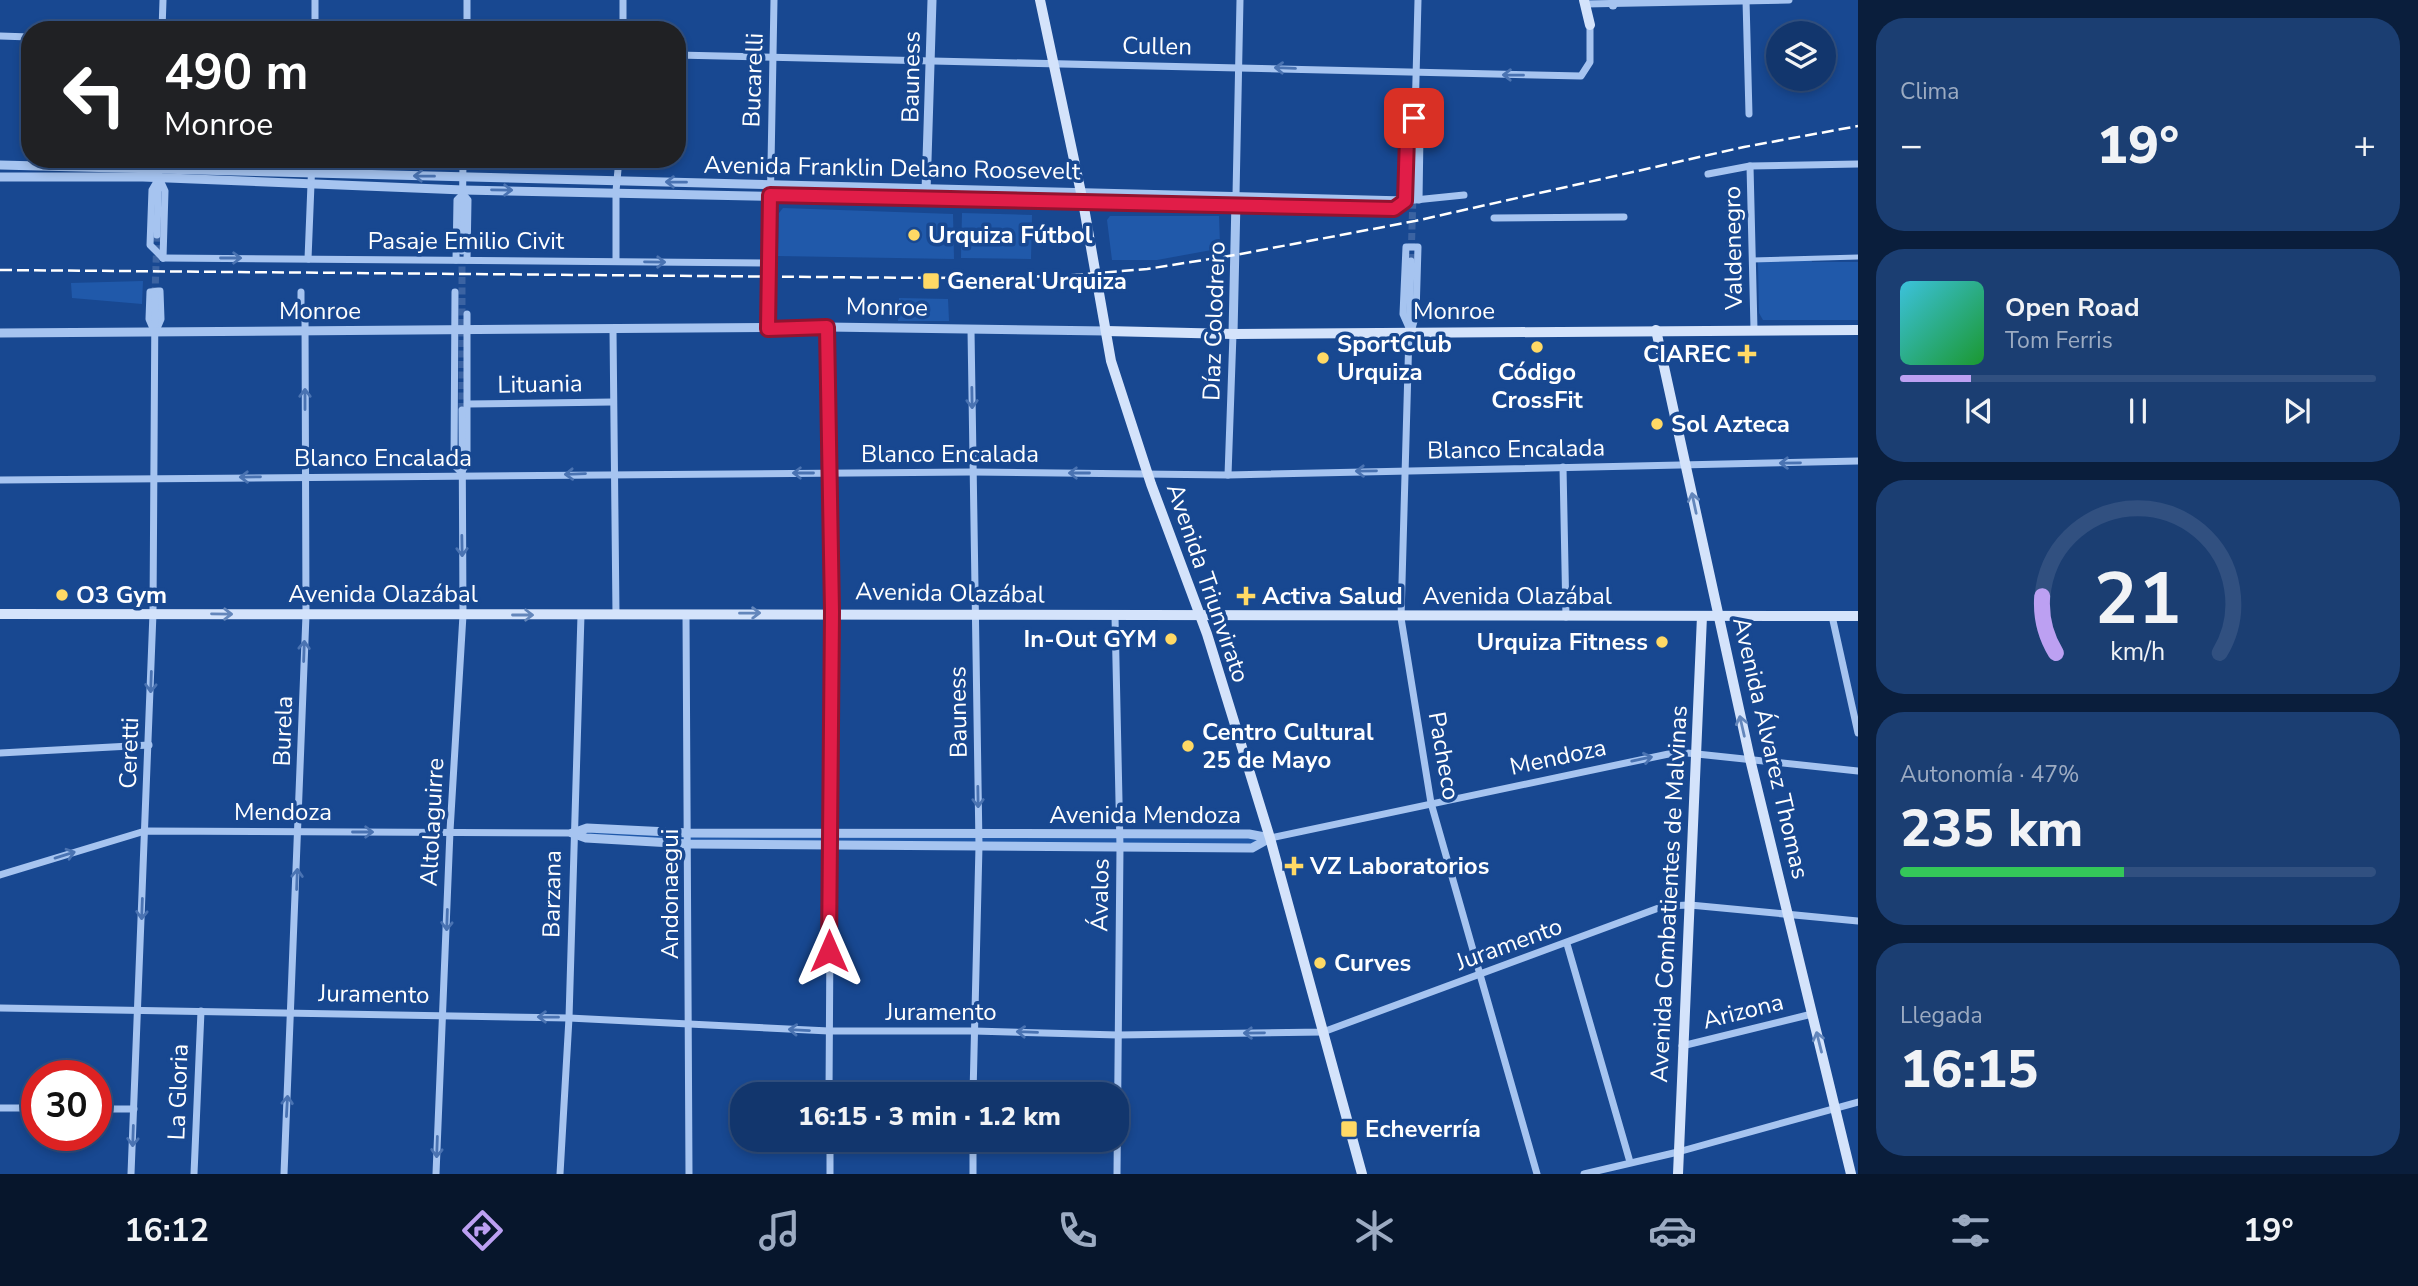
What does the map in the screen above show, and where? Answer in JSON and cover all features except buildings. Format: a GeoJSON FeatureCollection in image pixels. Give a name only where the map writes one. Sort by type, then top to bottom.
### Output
{"type":"FeatureCollection","features":[{"type":"Feature","properties":{"kind":"main road","name":"Avenida Triunvirato"},"geometry":{"type":"LineString","coordinates":[[1040,0],[1119,386],[1147,473],[1201,616],[1270,838],[1362,1174]]}},
{"type":"Feature","properties":{"kind":"main road"},"geometry":{"type":"LineString","coordinates":[[1585,2],[1590,25]]}},
{"type":"Feature","properties":{"kind":"main road","name":"Avenida Álvarez Thomas"},"geometry":{"type":"LineString","coordinates":[[1656,330],[1750,759],[1851,1174]]}},
{"type":"Feature","properties":{"kind":"main road","name":"Monroe"},"geometry":{"type":"LineString","coordinates":[[1106,331],[1233,334],[1858,330]]}},
{"type":"Feature","properties":{"kind":"main road","name":"Avenida Olazábal"},"geometry":{"type":"LineString","coordinates":[[0,614],[581,615],[832,612],[1401,618],[1858,616]]}},
{"type":"Feature","properties":{"kind":"main road","name":"Avenida Combatientes de Malvinas"},"geometry":{"type":"LineString","coordinates":[[1678,1174],[1702,616]]}},
{"type":"Feature","properties":{"kind":"street"},"geometry":{"type":"LineString","coordinates":[[162,21],[163,0]]}},
{"type":"Feature","properties":{"kind":"street"},"geometry":{"type":"LineString","coordinates":[[315,0],[315,21]]}},
{"type":"Feature","properties":{"kind":"street"},"geometry":{"type":"LineString","coordinates":[[467,0],[467,21]]}},
{"type":"Feature","properties":{"kind":"street"},"geometry":{"type":"LineString","coordinates":[[623,0],[623,21]]}},
{"type":"Feature","properties":{"kind":"street","name":"Bucarelli"},"geometry":{"type":"LineString","coordinates":[[768,329],[774,0]]}},
{"type":"Feature","properties":{"kind":"street","name":"Bauness"},"geometry":{"type":"LineString","coordinates":[[926,193],[932,0]]}},
{"type":"Feature","properties":{"kind":"street","name":"Díaz Colodrero"},"geometry":{"type":"LineString","coordinates":[[1228,475],[1240,0]]}},
{"type":"Feature","properties":{"kind":"street"},"geometry":{"type":"LineString","coordinates":[[1412,199],[1407,137],[1414,118],[1418,0]]}},
{"type":"Feature","properties":{"kind":"street"},"geometry":{"type":"LineString","coordinates":[[1585,2],[1789,0]]}},
{"type":"Feature","properties":{"kind":"street"},"geometry":{"type":"LineString","coordinates":[[1746,1],[1749,114]]}},
{"type":"Feature","properties":{"kind":"street","name":"Cullen"},"geometry":{"type":"LineString","coordinates":[[686,55],[1581,76],[1590,62],[1590,25]]}},
{"type":"Feature","properties":{"kind":"street"},"geometry":{"type":"LineString","coordinates":[[0,36],[21,37]]}},
{"type":"Feature","properties":{"kind":"street"},"geometry":{"type":"LineString","coordinates":[[1412,199],[1420,134],[1414,118]]}},
{"type":"Feature","properties":{"kind":"street"},"geometry":{"type":"LineString","coordinates":[[1707,174],[1750,166],[1858,164]]}},
{"type":"Feature","properties":{"kind":"street","name":"Avenida Franklin Delano Roosevelt"},"geometry":{"type":"LineString","coordinates":[[0,165],[21,166]]}},
{"type":"Feature","properties":{"kind":"street","name":"Valdenegro"},"geometry":{"type":"LineString","coordinates":[[1750,166],[1754,329]]}},
{"type":"Feature","properties":{"kind":"street","name":"Avenida Franklin Delano Roosevelt"},"geometry":{"type":"LineString","coordinates":[[119,168],[618,181],[769,190]]}},
{"type":"Feature","properties":{"kind":"street"},"geometry":{"type":"LineString","coordinates":[[308,259],[312,168]]}},
{"type":"Feature","properties":{"kind":"street"},"geometry":{"type":"LineString","coordinates":[[462,251],[463,168]]}},
{"type":"Feature","properties":{"kind":"street"},"geometry":{"type":"LineString","coordinates":[[616,261],[619,168]]}},
{"type":"Feature","properties":{"kind":"street"},"geometry":{"type":"LineString","coordinates":[[157,235],[159,169]]}},
{"type":"Feature","properties":{"kind":"street"},"geometry":{"type":"LineString","coordinates":[[159,169],[152,190],[149,245],[163,258]]}},
{"type":"Feature","properties":{"kind":"street"},"geometry":{"type":"LineString","coordinates":[[159,169],[165,191],[163,258]]}},
{"type":"Feature","properties":{"kind":"street","name":"Avenida Franklin Delano Roosevelt"},"geometry":{"type":"LineString","coordinates":[[0,177],[159,169],[311,185],[463,192],[769,190],[1236,200],[1412,199],[1464,195]]}},
{"type":"Feature","properties":{"kind":"street"},"geometry":{"type":"LineString","coordinates":[[456,260],[457,200],[463,192]]}},
{"type":"Feature","properties":{"kind":"street"},"geometry":{"type":"LineString","coordinates":[[463,192],[468,200],[467,260]]}},
{"type":"Feature","properties":{"kind":"street"},"geometry":{"type":"LineString","coordinates":[[1494,218],[1624,217]]}},
{"type":"Feature","properties":{"kind":"street","name":"Pacheco"},"geometry":{"type":"LineString","coordinates":[[1406,247],[1418,247],[1416,314],[1411,332],[1404,314],[1406,247]]}},
{"type":"Feature","properties":{"kind":"street"},"geometry":{"type":"LineString","coordinates":[[1752,260],[1858,257]]}},
{"type":"Feature","properties":{"kind":"street","name":"Pasaje Emilio Civit"},"geometry":{"type":"LineString","coordinates":[[163,258],[769,263]]}},
{"type":"Feature","properties":{"kind":"street","name":"Pacheco"},"geometry":{"type":"LineString","coordinates":[[1412,261],[1401,618],[1431,803],[1478,977],[1537,1174]]}},
{"type":"Feature","properties":{"kind":"street","name":"Ceretti"},"geometry":{"type":"LineString","coordinates":[[160,291],[160,319],[155,333],[149,320],[150,292],[160,291]]}},
{"type":"Feature","properties":{"kind":"street","name":"Burela"},"geometry":{"type":"LineString","coordinates":[[284,1174],[306,615],[305,332],[301,292]]}},
{"type":"Feature","properties":{"kind":"street","name":"Altolaguirre"},"geometry":{"type":"LineString","coordinates":[[455,292],[454,465],[461,475]]}},
{"type":"Feature","properties":{"kind":"street","name":"Ceretti"},"geometry":{"type":"LineString","coordinates":[[131,1174],[153,613],[155,294]]}},
{"type":"Feature","properties":{"kind":"street","name":"Altolaguirre"},"geometry":{"type":"LineString","coordinates":[[461,475],[467,464],[467,314]]}},
{"type":"Feature","properties":{"kind":"street"},"geometry":{"type":"LineString","coordinates":[[827,327],[832,612],[829,1082]]}},
{"type":"Feature","properties":{"kind":"street","name":"Monroe"},"geometry":{"type":"LineString","coordinates":[[0,333],[827,327],[1106,331]]}},
{"type":"Feature","properties":{"kind":"street"},"geometry":{"type":"LineString","coordinates":[[613,330],[616,614]]}},
{"type":"Feature","properties":{"kind":"street","name":"Bauness"},"geometry":{"type":"LineString","coordinates":[[971,330],[979,846],[973,1082]]}},
{"type":"Feature","properties":{"kind":"street","name":"Lituania"},"geometry":{"type":"LineString","coordinates":[[468,404],[612,402]]}},
{"type":"Feature","properties":{"kind":"street","name":"Altolaguirre"},"geometry":{"type":"LineString","coordinates":[[436,1174],[450,831],[463,615],[461,410]]}},
{"type":"Feature","properties":{"kind":"street","name":"Blanco Encalada"},"geometry":{"type":"LineString","coordinates":[[0,480],[614,473],[972,472],[1228,475],[1858,461]]}},
{"type":"Feature","properties":{"kind":"street"},"geometry":{"type":"LineString","coordinates":[[1563,467],[1566,617]]}},
{"type":"Feature","properties":{"kind":"street","name":"Andonaegui"},"geometry":{"type":"LineString","coordinates":[[686,614],[690,1174]]}},
{"type":"Feature","properties":{"kind":"street","name":"Barzana"},"geometry":{"type":"LineString","coordinates":[[560,1174],[569,1018],[572,833],[581,615]]}},
{"type":"Feature","properties":{"kind":"street","name":"Ávalos"},"geometry":{"type":"LineString","coordinates":[[1115,616],[1120,847],[1117,1174]]}},
{"type":"Feature","properties":{"kind":"street"},"geometry":{"type":"LineString","coordinates":[[1832,616],[1858,733]]}},
{"type":"Feature","properties":{"kind":"street"},"geometry":{"type":"LineString","coordinates":[[0,754],[149,745]]}},
{"type":"Feature","properties":{"kind":"street","name":"Mendoza"},"geometry":{"type":"LineString","coordinates":[[1270,838],[1678,751],[1858,771]]}},
{"type":"Feature","properties":{"kind":"street","name":"Avenida Mendoza"},"geometry":{"type":"LineString","coordinates":[[572,833],[587,828],[689,833],[1249,834],[1270,838]]}},
{"type":"Feature","properties":{"kind":"street","name":"Mendoza"},"geometry":{"type":"LineString","coordinates":[[0,875],[145,831],[572,833]]}},
{"type":"Feature","properties":{"kind":"street","name":"Avenida Mendoza"},"geometry":{"type":"LineString","coordinates":[[572,833],[586,838],[689,844],[1252,848],[1270,838]]}},
{"type":"Feature","properties":{"kind":"street","name":"Juramento"},"geometry":{"type":"LineString","coordinates":[[0,1008],[569,1018],[829,1031],[1118,1035],[1322,1032],[1478,977],[1664,906],[1690,905],[1858,921]]}},
{"type":"Feature","properties":{"kind":"street"},"geometry":{"type":"LineString","coordinates":[[1566,944],[1630,1163]]}},
{"type":"Feature","properties":{"kind":"street","name":"La Gloria"},"geometry":{"type":"LineString","coordinates":[[194,1174],[201,1011]]}},
{"type":"Feature","properties":{"kind":"street","name":"Arizona"},"geometry":{"type":"LineString","coordinates":[[1682,1046],[1812,1014]]}},
{"type":"Feature","properties":{"kind":"street"},"geometry":{"type":"LineString","coordinates":[[1584,1174],[1678,1152],[1858,1102]]}},
{"type":"Feature","properties":{"kind":"street"},"geometry":{"type":"LineString","coordinates":[[0,1108],[21,1108]]}},
{"type":"Feature","properties":{"kind":"street"},"geometry":{"type":"LineString","coordinates":[[112,1109],[134,1109]]}},
{"type":"Feature","properties":{"kind":"street"},"geometry":{"type":"LineString","coordinates":[[830,1152],[830,1174]]}},
{"type":"Feature","properties":{"kind":"street"},"geometry":{"type":"LineString","coordinates":[[973,1152],[973,1174]]}},
{"type":"Feature","properties":{"kind":"shaded area"},"geometry":{"type":"Polygon","coordinates":[[[783,208],[953,214],[954,259],[778,256],[779,213],[783,208]]]}},
{"type":"Feature","properties":{"kind":"shaded area","name":"Urquiza Fútbol"},"geometry":{"type":"Polygon","coordinates":[[[962,213],[1032,215],[1031,259],[961,258],[962,213]]]}},
{"type":"Feature","properties":{"kind":"shaded area"},"geometry":{"type":"Polygon","coordinates":[[[1110,216],[1219,216],[1220,246],[1217,249],[1157,260],[1112,260],[1107,220],[1110,216]]]}},
{"type":"Feature","properties":{"kind":"shaded area"},"geometry":{"type":"Polygon","coordinates":[[[1811,259],[1812,262],[1858,262],[1858,320],[1763,320],[1759,313],[1758,262],[1811,259]]]}},
{"type":"Feature","properties":{"kind":"shaded area"},"geometry":{"type":"Polygon","coordinates":[[[143,281],[142,304],[72,298],[71,283],[143,281]]]}},
{"type":"Feature","properties":{"kind":"shaded area"},"geometry":{"type":"Polygon","coordinates":[[[899,298],[948,299],[949,321],[898,321],[899,298]]]}},
{"type":"Feature","properties":{"kind":"shaded area"},"geometry":{"type":"Polygon","coordinates":[[[587,828],[1270,838],[1252,848],[689,844],[572,833],[587,828]]]}},
{"type":"Feature","properties":{"kind":"tunnel"},"geometry":{"type":"LineString","coordinates":[[1411,261],[1413,195]]}},
{"type":"Feature","properties":{"kind":"tunnel"},"geometry":{"type":"LineString","coordinates":[[155,294],[157,235]]}},
{"type":"Feature","properties":{"kind":"tunnel"},"geometry":{"type":"LineString","coordinates":[[462,255],[462,410]]}},
{"type":"Feature","properties":{"kind":"railway"},"geometry":{"type":"LineString","coordinates":[[0,270],[933,278],[1061,276],[1147,269],[1235,255],[1415,221],[1744,147],[1858,126]]}},
{"type":"Feature","properties":{"kind":"place","name":"Urquiza Fútbol"},"geometry":{"type":"Point","coordinates":[914,235]}},
{"type":"Feature","properties":{"kind":"place","name":"General Urquiza"},"geometry":{"type":"Point","coordinates":[931,281]}},
{"type":"Feature","properties":{"kind":"place","name":"Código CrossFit"},"geometry":{"type":"Point","coordinates":[1537,347]}},
{"type":"Feature","properties":{"kind":"place","name":"CIAREC"},"geometry":{"type":"Point","coordinates":[1747,354]}},
{"type":"Feature","properties":{"kind":"place","name":"SportClub Urquiza"},"geometry":{"type":"Point","coordinates":[1323,358]}},
{"type":"Feature","properties":{"kind":"place","name":"Sol Azteca"},"geometry":{"type":"Point","coordinates":[1657,424]}},
{"type":"Feature","properties":{"kind":"place","name":"O3 Gym"},"geometry":{"type":"Point","coordinates":[62,595]}},
{"type":"Feature","properties":{"kind":"place","name":"Activa Salud"},"geometry":{"type":"Point","coordinates":[1246,596]}},
{"type":"Feature","properties":{"kind":"place","name":"In-Out GYM"},"geometry":{"type":"Point","coordinates":[1171,639]}},
{"type":"Feature","properties":{"kind":"place","name":"Urquiza Fitness"},"geometry":{"type":"Point","coordinates":[1662,642]}},
{"type":"Feature","properties":{"kind":"place","name":"Centro Cultural 25 de Mayo"},"geometry":{"type":"Point","coordinates":[1188,746]}},
{"type":"Feature","properties":{"kind":"place","name":"VZ Laboratorios"},"geometry":{"type":"Point","coordinates":[1294,866]}},
{"type":"Feature","properties":{"kind":"place","name":"Curves"},"geometry":{"type":"Point","coordinates":[1320,963]}},
{"type":"Feature","properties":{"kind":"place","name":"Echeverría"},"geometry":{"type":"Point","coordinates":[1349,1129]}},
{"type":"Feature","properties":{"kind":"route"},"geometry":{"type":"LineString","coordinates":[[829,951],[832,612],[827,327],[768,329],[770,195],[1394,209],[1405,201],[1407,137],[1414,118]]}}]}
